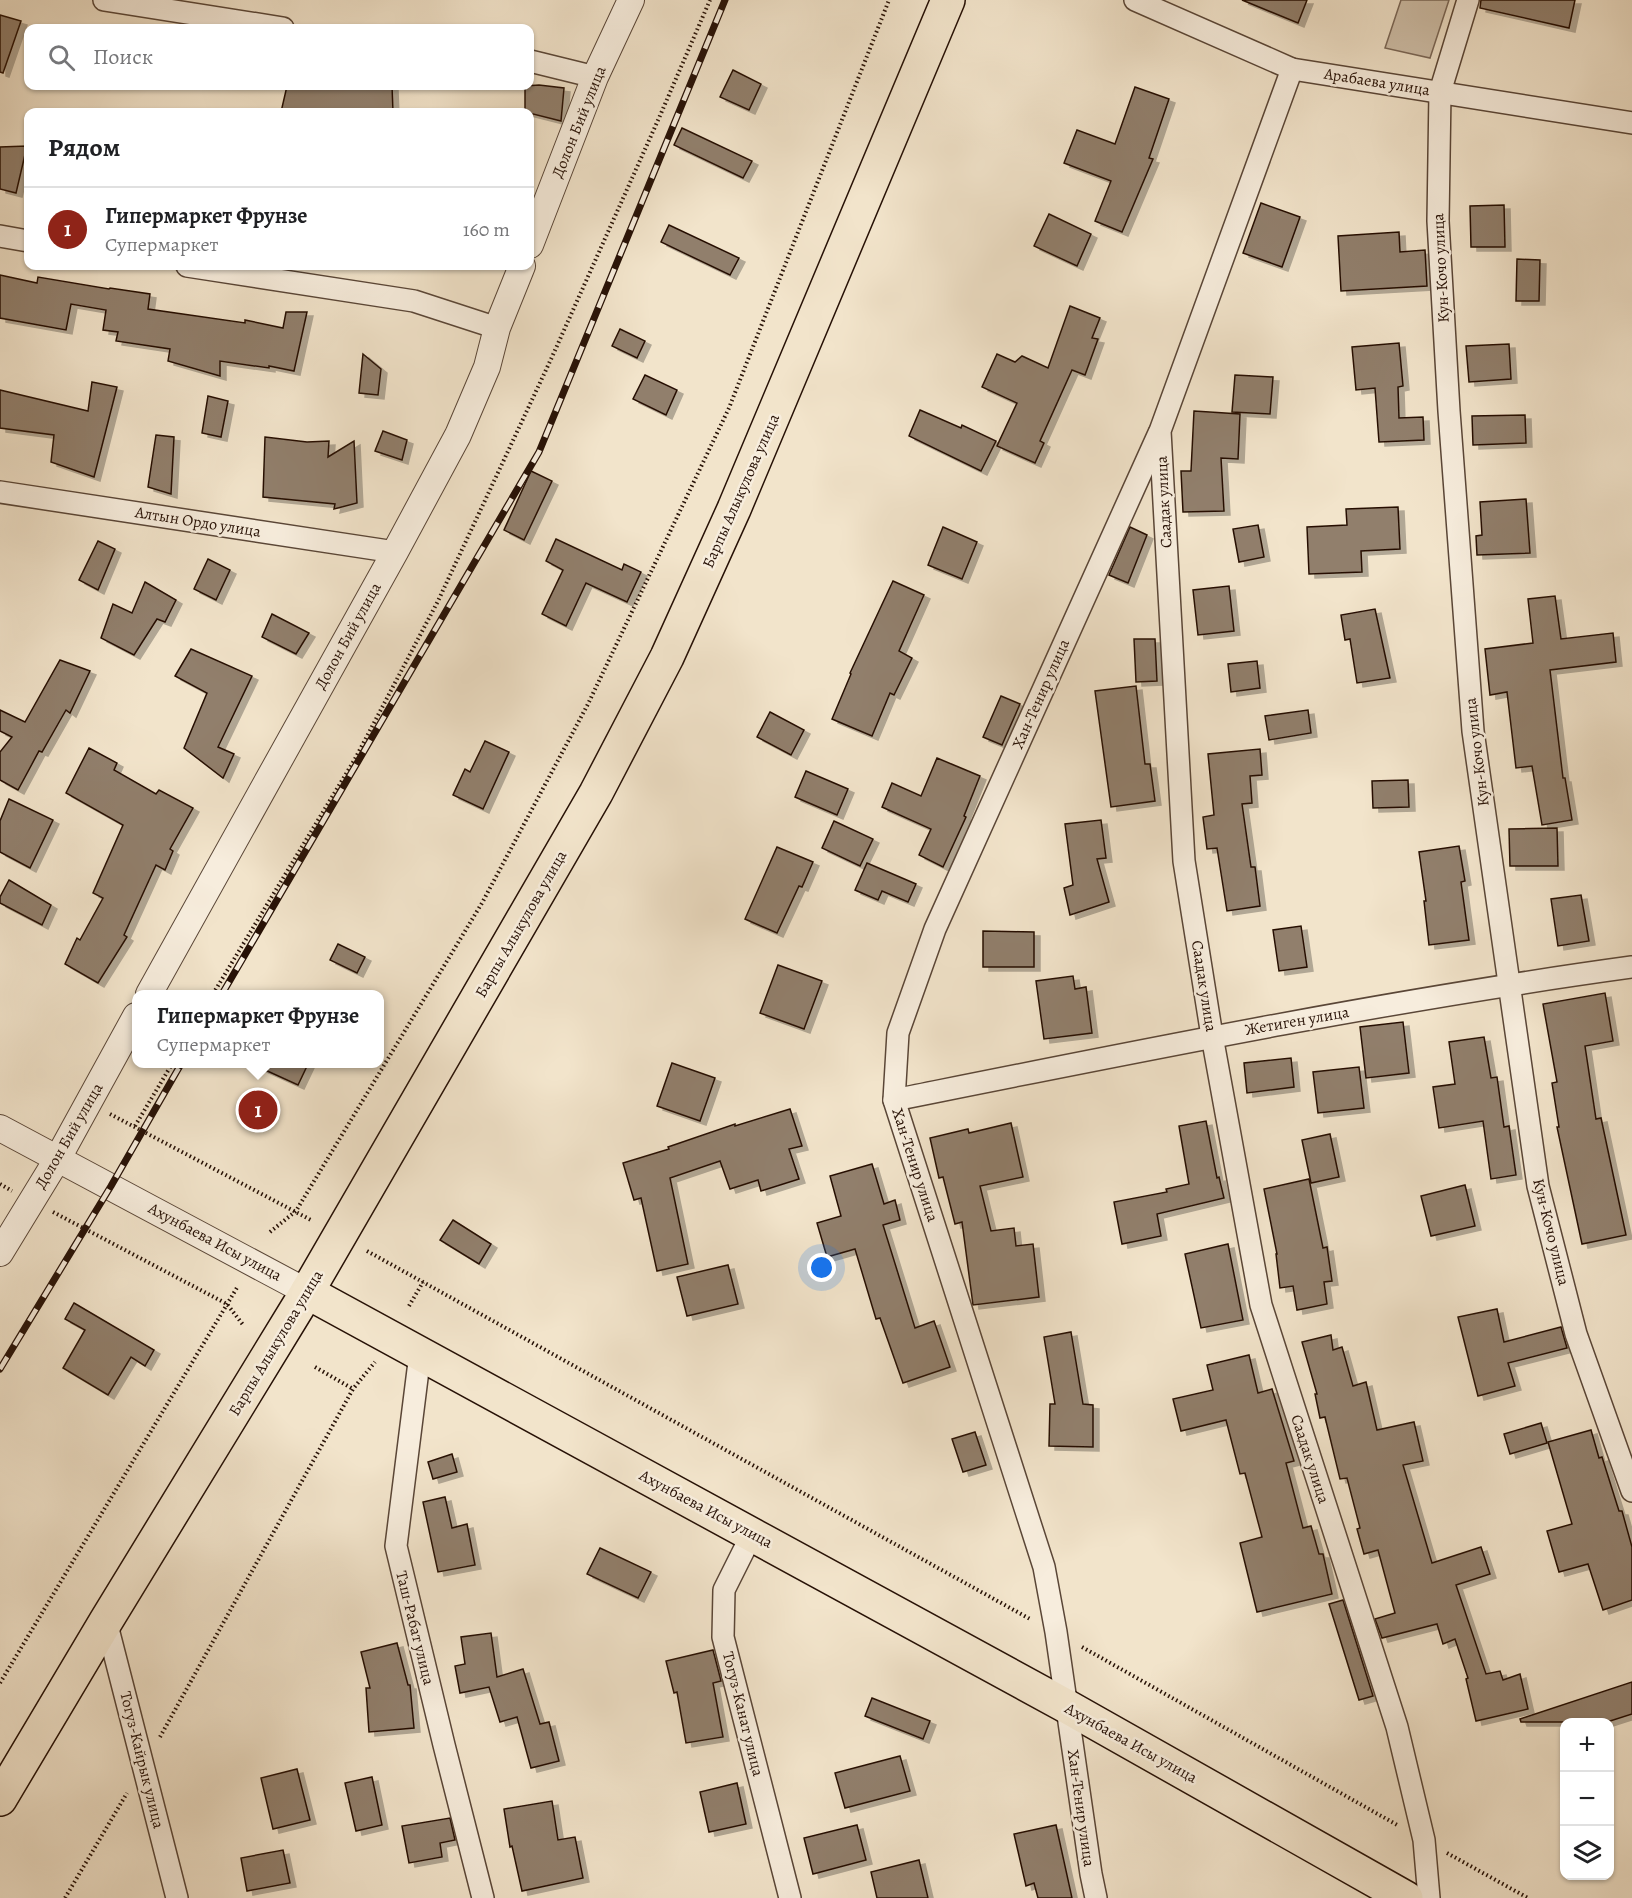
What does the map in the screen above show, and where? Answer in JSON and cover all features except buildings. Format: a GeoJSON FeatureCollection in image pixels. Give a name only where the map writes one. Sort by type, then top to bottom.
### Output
{"type":"FeatureCollection","features":[{"type":"Feature","properties":{"kind":"main road","name":"Барпы Алыкулова улица"},"geometry":{"type":"LineString","coordinates":[[0,1799],[307,1292],[596,793],[667,657],[734,509],[948,0]]}},
{"type":"Feature","properties":{"kind":"main road","name":"Ахунбаева Исы улица"},"geometry":{"type":"LineString","coordinates":[[307,1292],[1066,1706],[1406,1898]]}},
{"type":"Feature","properties":{"kind":"street"},"geometry":{"type":"LineString","coordinates":[[104,0],[257,24]]}},
{"type":"Feature","properties":{"kind":"street","name":"Долон Бий улица"},"geometry":{"type":"LineString","coordinates":[[534,235],[595,77],[631,0]]}},
{"type":"Feature","properties":{"kind":"street","name":"Арабаева улица"},"geometry":{"type":"LineString","coordinates":[[1135,0],[1292,69],[1632,123]]}},
{"type":"Feature","properties":{"kind":"street","name":"Кун-Кочо улица"},"geometry":{"type":"LineString","coordinates":[[1468,0],[1440,92],[1439,232],[1449,411],[1473,731],[1538,1186],[1576,1334],[1632,1491]]}},
{"type":"Feature","properties":{"kind":"street"},"geometry":{"type":"LineString","coordinates":[[534,62],[595,77]]}},
{"type":"Feature","properties":{"kind":"street","name":"Саадак улица"},"geometry":{"type":"LineString","coordinates":[[1292,69],[1161,431],[1184,861],[1212,1036],[1261,1305],[1397,1727],[1424,1840],[1429,1898]]}},
{"type":"Feature","properties":{"kind":"street"},"geometry":{"type":"LineString","coordinates":[[0,236],[24,240]]}},
{"type":"Feature","properties":{"kind":"street"},"geometry":{"type":"LineString","coordinates":[[213,270],[414,301],[497,328]]}},
{"type":"Feature","properties":{"kind":"street","name":"Долон Бий улица"},"geometry":{"type":"LineString","coordinates":[[151,990],[458,435],[487,367],[497,328],[520,270]]}},
{"type":"Feature","properties":{"kind":"street","name":"Хан-Тенир улица"},"geometry":{"type":"LineString","coordinates":[[1096,1898],[1044,1567],[894,1100],[898,1033],[935,929],[1161,431]]}},
{"type":"Feature","properties":{"kind":"street","name":"Алтын Ордо улица"},"geometry":{"type":"LineString","coordinates":[[0,492],[395,552]]}},
{"type":"Feature","properties":{"kind":"street","name":"Жетиген улица"},"geometry":{"type":"LineString","coordinates":[[894,1100],[1212,1036],[1509,984],[1632,968]]}},
{"type":"Feature","properties":{"kind":"street","name":"Долон Бий улица"},"geometry":{"type":"LineString","coordinates":[[0,1253],[58,1158],[132,1024]]}},
{"type":"Feature","properties":{"kind":"street","name":"Ахунбаева Исы улица"},"geometry":{"type":"LineString","coordinates":[[0,1128],[307,1292]]}},
{"type":"Feature","properties":{"kind":"street","name":"Таш-Рабат улица"},"geometry":{"type":"LineString","coordinates":[[420,1354],[396,1546],[483,1898]]}},
{"type":"Feature","properties":{"kind":"street","name":"Тогуз-Канат улица"},"geometry":{"type":"LineString","coordinates":[[752,1534],[724,1590],[723,1637],[790,1898]]}},
{"type":"Feature","properties":{"kind":"street","name":"Тогуз-Кайрык улица"},"geometry":{"type":"LineString","coordinates":[[106,1621],[177,1898]]}},
{"type":"Feature","properties":{"kind":"path"},"geometry":{"type":"LineString","coordinates":[[215,990],[355,759],[438,600],[557,346],[710,0]]}},
{"type":"Feature","properties":{"kind":"path"},"geometry":{"type":"LineString","coordinates":[[384,1065],[482,903],[588,704],[729,408],[889,0]]}},
{"type":"Feature","properties":{"kind":"path"},"geometry":{"type":"LineString","coordinates":[[135,1126],[170,1068]]}},
{"type":"Feature","properties":{"kind":"path"},"geometry":{"type":"LineString","coordinates":[[270,1232],[296,1211],[382,1068]]}},
{"type":"Feature","properties":{"kind":"path"},"geometry":{"type":"LineString","coordinates":[[88,1103],[311,1220]]}},
{"type":"Feature","properties":{"kind":"path"},"geometry":{"type":"LineString","coordinates":[[0,1184],[227,1304],[244,1326]]}},
{"type":"Feature","properties":{"kind":"path"},"geometry":{"type":"LineString","coordinates":[[367,1251],[1056,1632],[1528,1898]]}},
{"type":"Feature","properties":{"kind":"path"},"geometry":{"type":"LineString","coordinates":[[409,1306],[423,1282]]}},
{"type":"Feature","properties":{"kind":"path"},"geometry":{"type":"LineString","coordinates":[[0,1683],[238,1286]]}},
{"type":"Feature","properties":{"kind":"path"},"geometry":{"type":"LineString","coordinates":[[65,1898],[143,1766],[353,1389],[377,1360]]}},
{"type":"Feature","properties":{"kind":"path"},"geometry":{"type":"LineString","coordinates":[[315,1367],[353,1389]]}},
{"type":"Feature","properties":{"kind":"shaded area"},"geometry":{"type":"Polygon","coordinates":[[[1401,0],[1449,0],[1430,58],[1385,48],[1401,0]]]}},
{"type":"Feature","properties":{"kind":"railway"},"geometry":{"type":"LineString","coordinates":[[224,990],[539,452],[725,0]]}},
{"type":"Feature","properties":{"kind":"railway"},"geometry":{"type":"LineString","coordinates":[[0,1369],[111,1186],[179,1068]]}},
{"type":"Feature","properties":{"kind":"place","name":"Гипермаркет Фрунзе"},"geometry":{"type":"Point","coordinates":[258,1110]}}]}
